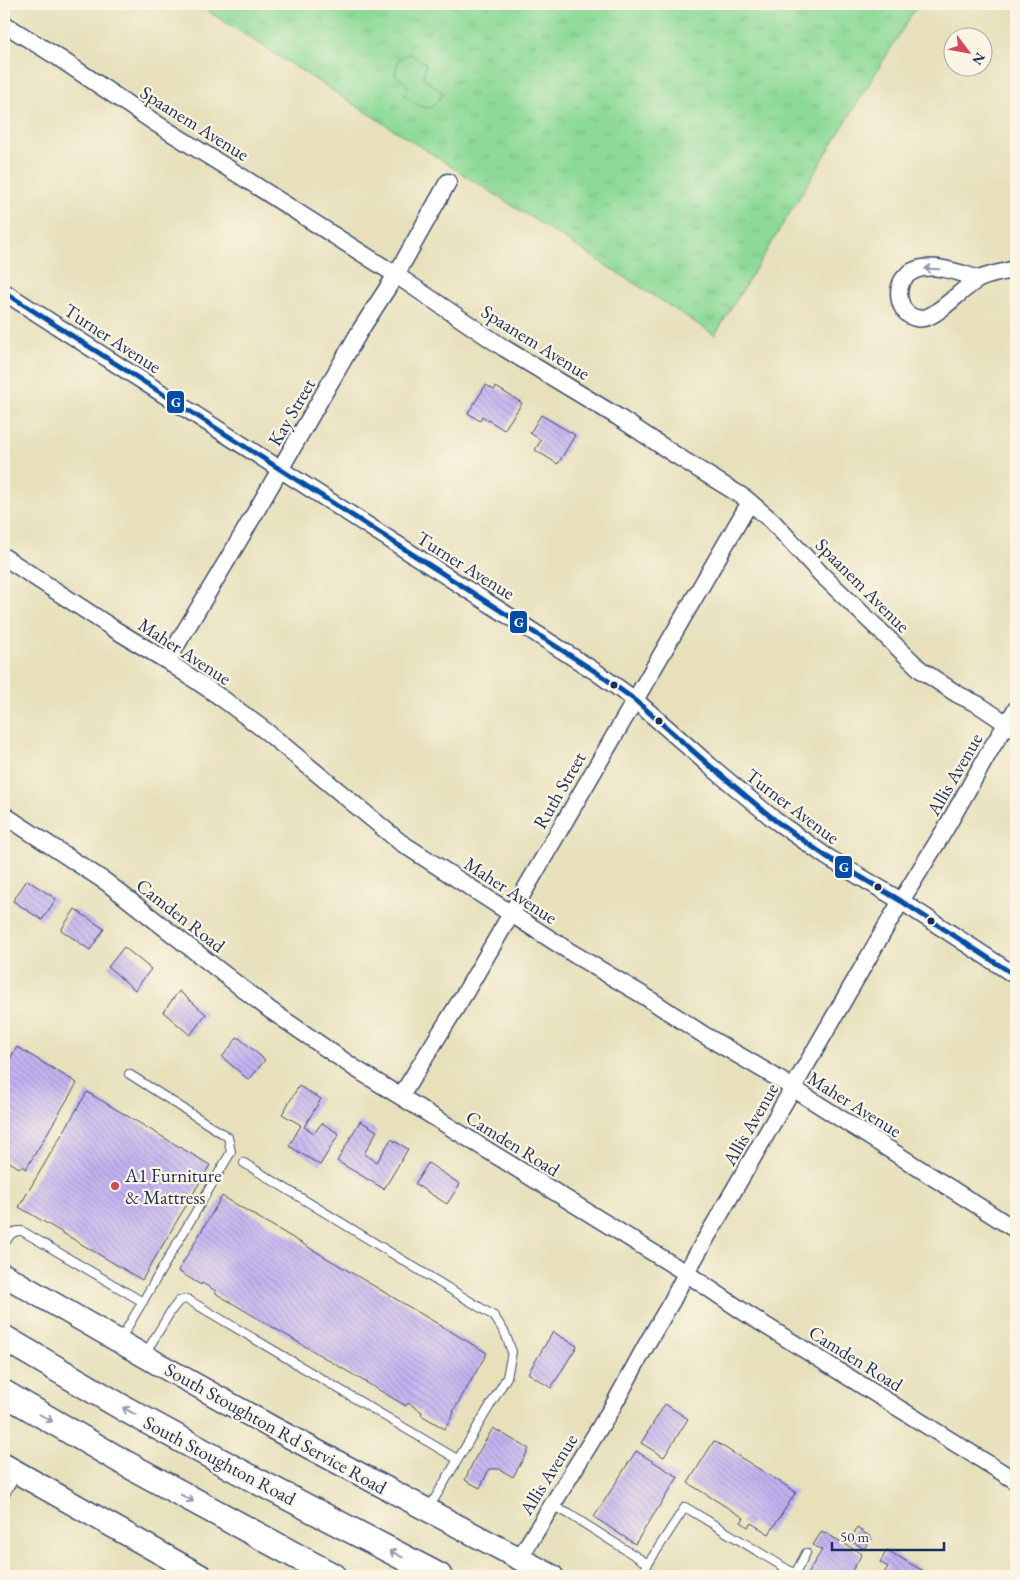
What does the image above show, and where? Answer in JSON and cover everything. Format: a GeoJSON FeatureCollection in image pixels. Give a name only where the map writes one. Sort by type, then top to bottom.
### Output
{"type":"FeatureCollection","features":[{"type":"Feature","properties":{"kind":"main road","name":"South Stoughton Road"},"geometry":{"type":"LineString","coordinates":[[4,1338],[125,1409],[246,1476],[439,1576]]}},
{"type":"Feature","properties":{"kind":"main road"},"geometry":{"type":"LineString","coordinates":[[4,1393],[122,1462],[333,1576]]}},
{"type":"Feature","properties":{"kind":"street","name":"Spaanem Avenue"},"geometry":{"type":"LineString","coordinates":[[4,24],[59,58],[157,124],[396,275],[504,348],[618,417],[750,502],[772,521],[822,575],[921,670],[1012,727]]}},
{"type":"Feature","properties":{"kind":"street","name":"Kay Street"},"geometry":{"type":"LineString","coordinates":[[167,661],[361,330],[396,275],[448,182]]}},
{"type":"Feature","properties":{"kind":"street"},"geometry":{"type":"LineString","coordinates":[[979,279],[944,269],[918,269],[910,271],[904,279],[899,288],[898,296],[902,308],[910,315],[916,318],[924,318],[934,314],[979,279],[1016,269]]}},
{"type":"Feature","properties":{"kind":"street","name":"Turner Avenue"},"geometry":{"type":"LineString","coordinates":[[4,292],[596,672],[635,700],[708,765],[776,821],[834,862],[901,901],[1016,976]]}},
{"type":"Feature","properties":{"kind":"street","name":"Ruth Street"},"geometry":{"type":"LineString","coordinates":[[400,1096],[465,993],[750,502]]}},
{"type":"Feature","properties":{"kind":"street","name":"Maher Avenue"},"geometry":{"type":"LineString","coordinates":[[4,557],[114,629],[167,661],[267,732],[400,842],[511,914],[1016,1230]]}},
{"type":"Feature","properties":{"kind":"street","name":"Allis Avenue"},"geometry":{"type":"LineString","coordinates":[[520,1559],[613,1406],[686,1273],[992,747],[1012,727],[1016,710]]}},
{"type":"Feature","properties":{"kind":"street","name":"Camden Road"},"geometry":{"type":"LineString","coordinates":[[4,815],[106,882],[270,1010],[356,1069],[686,1273],[747,1314],[1016,1481]]}},
{"type":"Feature","properties":{"kind":"street","name":"South Stoughton Rd Service Road"},"geometry":{"type":"LineString","coordinates":[[4,1275],[273,1428],[552,1576]]}},
{"type":"Feature","properties":{"kind":"street"},"geometry":{"type":"LineString","coordinates":[[11,1469],[201,1576]]}},
{"type":"Feature","properties":{"kind":"lane"},"geometry":{"type":"LineString","coordinates":[[119,1342],[231,1152],[228,1136],[129,1074]]}},
{"type":"Feature","properties":{"kind":"lane"},"geometry":{"type":"LineString","coordinates":[[244,1164],[494,1316],[505,1333],[512,1352],[507,1377],[428,1510]]}},
{"type":"Feature","properties":{"kind":"lane"},"geometry":{"type":"LineString","coordinates":[[4,1244],[10,1234],[16,1230],[22,1231],[143,1302]]}},
{"type":"Feature","properties":{"kind":"lane"},"geometry":{"type":"LineString","coordinates":[[144,1356],[171,1311],[179,1301],[187,1299],[457,1459]]}},
{"type":"Feature","properties":{"kind":"lane"},"geometry":{"type":"LineString","coordinates":[[4,1496],[11,1469]]}},
{"type":"Feature","properties":{"kind":"lane"},"geometry":{"type":"LineString","coordinates":[[552,1505],[648,1564]]}},
{"type":"Feature","properties":{"kind":"lane"},"geometry":{"type":"LineString","coordinates":[[640,1576],[685,1507],[794,1575],[806,1553]]}},
{"type":"Feature","properties":{"kind":"green space"},"geometry":{"type":"Polygon","coordinates":[[[197,4],[918,4],[715,335],[197,4]]]}},
{"type":"Feature","properties":{"kind":"green space"},"geometry":{"type":"Polygon","coordinates":[[[409,53],[426,64],[423,78],[443,93],[436,103],[429,108],[422,107],[404,95],[409,86],[395,75],[398,60],[409,53]]]}},
{"type":"Feature","properties":{"kind":"building"},"geometry":{"type":"Polygon","coordinates":[[[486,385],[494,390],[496,387],[522,403],[504,430],[482,416],[480,421],[468,413],[486,385]]]}},
{"type":"Feature","properties":{"kind":"building"},"geometry":{"type":"Polygon","coordinates":[[[541,415],[575,435],[558,464],[535,450],[541,440],[530,433],[541,415]]]}},
{"type":"Feature","properties":{"kind":"building"},"geometry":{"type":"Polygon","coordinates":[[[27,880],[56,899],[42,920],[13,901],[27,880]]]}},
{"type":"Feature","properties":{"kind":"building"},"geometry":{"type":"Polygon","coordinates":[[[75,909],[104,929],[90,950],[61,930],[75,909]]]}},
{"type":"Feature","properties":{"kind":"building"},"geometry":{"type":"Polygon","coordinates":[[[124,947],[151,969],[135,990],[108,967],[124,947]]]}},
{"type":"Feature","properties":{"kind":"building"},"geometry":{"type":"Polygon","coordinates":[[[179,991],[206,1014],[190,1035],[163,1012],[179,991]]]}},
{"type":"Feature","properties":{"kind":"building"},"geometry":{"type":"Polygon","coordinates":[[[238,1037],[265,1060],[249,1080],[222,1057],[238,1037]]]}},
{"type":"Feature","properties":{"kind":"building"},"geometry":{"type":"Polygon","coordinates":[[[17,1047],[77,1083],[26,1169],[21,1166],[19,1168],[5,1159],[4,1155],[4,1069],[17,1047]]]}},
{"type":"Feature","properties":{"kind":"building"},"geometry":{"type":"Polygon","coordinates":[[[299,1086],[321,1099],[304,1127],[314,1133],[322,1123],[339,1134],[320,1165],[289,1146],[301,1125],[282,1114],[299,1086]]]}},
{"type":"Feature","properties":{"kind":"building","name":"A1 Furniture & Mattress"},"geometry":{"type":"Polygon","coordinates":[[[87,1092],[210,1165],[142,1280],[19,1207],[87,1092]]]}},
{"type":"Feature","properties":{"kind":"building"},"geometry":{"type":"Polygon","coordinates":[[[360,1121],[377,1131],[364,1154],[377,1162],[391,1139],[408,1149],[384,1189],[337,1161],[360,1121]]]}},
{"type":"Feature","properties":{"kind":"building"},"geometry":{"type":"Polygon","coordinates":[[[428,1163],[460,1184],[447,1204],[415,1184],[428,1163]]]}},
{"type":"Feature","properties":{"kind":"building"},"geometry":{"type":"Polygon","coordinates":[[[222,1196],[487,1353],[445,1429],[421,1415],[422,1412],[408,1403],[406,1406],[215,1293],[216,1291],[202,1283],[201,1285],[178,1271],[222,1196]]]}},
{"type":"Feature","properties":{"kind":"building"},"geometry":{"type":"Polygon","coordinates":[[[553,1332],[577,1346],[551,1388],[528,1373],[553,1332]]]}},
{"type":"Feature","properties":{"kind":"building"},"geometry":{"type":"Polygon","coordinates":[[[665,1404],[688,1419],[664,1457],[641,1443],[665,1404]]]}},
{"type":"Feature","properties":{"kind":"building"},"geometry":{"type":"Polygon","coordinates":[[[493,1428],[529,1449],[513,1477],[499,1469],[489,1469],[480,1488],[465,1480],[474,1460],[493,1428]]]}},
{"type":"Feature","properties":{"kind":"building"},"geometry":{"type":"Polygon","coordinates":[[[714,1441],[796,1492],[769,1534],[751,1523],[748,1527],[741,1522],[744,1518],[688,1483],[714,1441]]]}},
{"type":"Feature","properties":{"kind":"building"},"geometry":{"type":"Polygon","coordinates":[[[636,1451],[678,1477],[635,1544],[594,1517],[636,1451]]]}},
{"type":"Feature","properties":{"kind":"building"},"geometry":{"type":"Polygon","coordinates":[[[857,1528],[871,1537],[864,1549],[850,1540],[857,1528]]]}},
{"type":"Feature","properties":{"kind":"building"},"geometry":{"type":"Polygon","coordinates":[[[822,1531],[862,1554],[849,1576],[806,1576],[822,1550],[813,1545],[822,1531]]]}},
{"type":"Feature","properties":{"kind":"building"},"geometry":{"type":"Polygon","coordinates":[[[887,1550],[932,1576],[882,1576],[888,1567],[880,1562],[887,1550]]]}},
{"type":"Feature","properties":{"kind":"transit line","name":"G"},"geometry":{"type":"LineString","coordinates":[[4,292],[596,672],[635,700],[776,821],[827,857],[901,901],[1016,976]]}},
{"type":"Feature","properties":{"kind":"place","name":"A1 Furniture & Mattress"},"geometry":{"type":"Point","coordinates":[115,1186]}}]}
